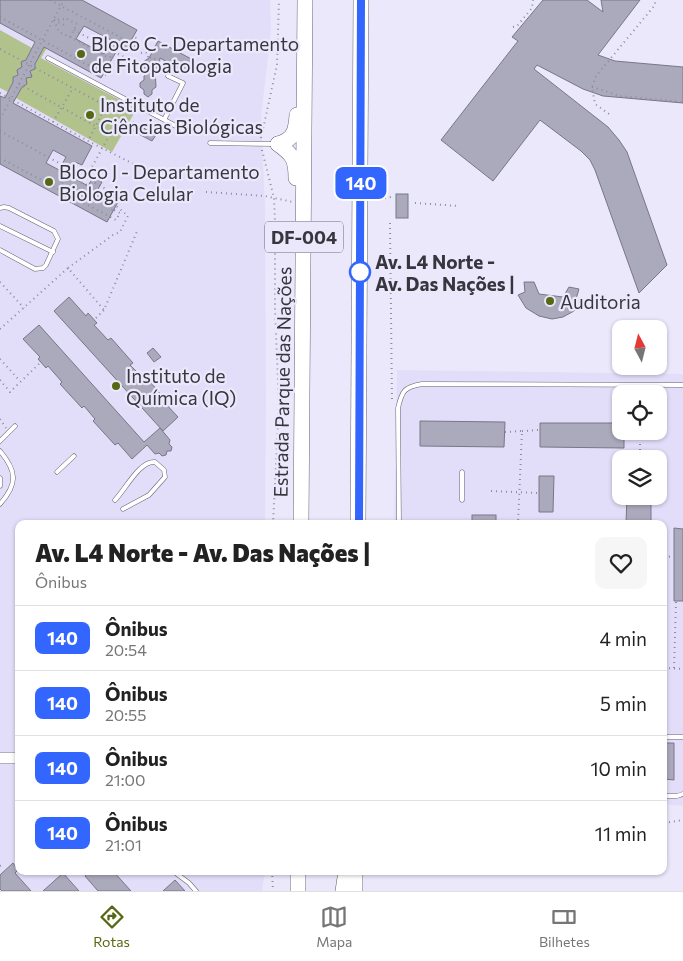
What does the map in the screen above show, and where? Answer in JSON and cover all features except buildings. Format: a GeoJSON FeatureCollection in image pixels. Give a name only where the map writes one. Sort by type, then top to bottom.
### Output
{"type":"FeatureCollection","features":[{"type":"Feature","properties":{"kind":"highway","name":"Estrada Parque das Nações"},"geometry":{"type":"LineString","coordinates":[[300,520],[305,0]]}},
{"type":"Feature","properties":{"kind":"highway","name":"DF-004"},"geometry":{"type":"LineString","coordinates":[[358,520],[361,0]]}},
{"type":"Feature","properties":{"kind":"highway"},"geometry":{"type":"LineString","coordinates":[[278,144],[286,142],[293,134],[296,125],[297,89],[304,56]]}},
{"type":"Feature","properties":{"kind":"highway"},"geometry":{"type":"LineString","coordinates":[[278,144],[295,161],[296,203],[304,242]]}},
{"type":"Feature","properties":{"kind":"highway"},"geometry":{"type":"LineString","coordinates":[[350,520],[352,494],[359,465]]}},
{"type":"Feature","properties":{"kind":"highway"},"geometry":{"type":"LineString","coordinates":[[301,475],[308,520]]}},
{"type":"Feature","properties":{"kind":"highway"},"geometry":{"type":"LineString","coordinates":[[297,875],[298,891]]}},
{"type":"Feature","properties":{"kind":"highway"},"geometry":{"type":"LineString","coordinates":[[343,891],[345,875]]}},
{"type":"Feature","properties":{"kind":"highway"},"geometry":{"type":"LineString","coordinates":[[355,875],[355,891]]}},
{"type":"Feature","properties":{"kind":"street"},"geometry":{"type":"LineString","coordinates":[[0,758],[15,758]]}},
{"type":"Feature","properties":{"kind":"lane"},"geometry":{"type":"LineString","coordinates":[[48,58],[165,118],[189,133]]}},
{"type":"Feature","properties":{"kind":"lane"},"geometry":{"type":"LineString","coordinates":[[165,118],[182,83],[168,76]]}},
{"type":"Feature","properties":{"kind":"lane"},"geometry":{"type":"LineString","coordinates":[[210,143],[278,144]]}},
{"type":"Feature","properties":{"kind":"lane"},"geometry":{"type":"LineString","coordinates":[[0,208],[4,206],[10,208],[54,231],[58,239],[53,252],[43,268],[35,269],[0,250]]}},
{"type":"Feature","properties":{"kind":"lane"},"geometry":{"type":"LineString","coordinates":[[0,226],[53,252]]}},
{"type":"Feature","properties":{"kind":"lane"},"geometry":{"type":"LineString","coordinates":[[399,520],[398,408],[401,394],[410,386],[422,384],[683,385]]}},
{"type":"Feature","properties":{"kind":"lane"},"geometry":{"type":"LineString","coordinates":[[0,441],[15,426]]}},
{"type":"Feature","properties":{"kind":"lane"},"geometry":{"type":"LineString","coordinates":[[0,451],[13,470],[13,479],[12,488],[0,504]]}},
{"type":"Feature","properties":{"kind":"lane"},"geometry":{"type":"LineString","coordinates":[[58,472],[74,456]]}},
{"type":"Feature","properties":{"kind":"lane"},"geometry":{"type":"LineString","coordinates":[[115,500],[148,462],[155,462],[164,470],[165,477],[149,495],[123,509]]}},
{"type":"Feature","properties":{"kind":"lane"},"geometry":{"type":"LineString","coordinates":[[462,472],[462,500]]}},
{"type":"Feature","properties":{"kind":"lane"},"geometry":{"type":"LineString","coordinates":[[0,478],[0,486]]}},
{"type":"Feature","properties":{"kind":"lane"},"geometry":{"type":"LineString","coordinates":[[667,737],[683,737]]}},
{"type":"Feature","properties":{"kind":"lane"},"geometry":{"type":"LineString","coordinates":[[667,796],[683,794]]}},
{"type":"Feature","properties":{"kind":"lane"},"geometry":{"type":"LineString","coordinates":[[178,875],[196,891]]}},
{"type":"Feature","properties":{"kind":"path"},"geometry":{"type":"LineString","coordinates":[[50,0],[131,43],[134,37],[138,39],[135,46],[143,50]]}},
{"type":"Feature","properties":{"kind":"path"},"geometry":{"type":"LineString","coordinates":[[0,119],[64,0]]}},
{"type":"Feature","properties":{"kind":"path"},"geometry":{"type":"LineString","coordinates":[[261,138],[277,66],[279,0]]}},
{"type":"Feature","properties":{"kind":"path"},"geometry":{"type":"LineString","coordinates":[[513,26],[517,26],[532,8],[533,0]]}},
{"type":"Feature","properties":{"kind":"path"},"geometry":{"type":"LineString","coordinates":[[610,114],[595,104],[592,87],[596,76],[655,4],[655,0]]}},
{"type":"Feature","properties":{"kind":"path"},"geometry":{"type":"LineString","coordinates":[[0,17],[108,76],[111,70],[108,69],[107,72],[103,70],[113,52]]}},
{"type":"Feature","properties":{"kind":"path"},"geometry":{"type":"LineString","coordinates":[[54,20],[67,19],[77,24],[70,37]]}},
{"type":"Feature","properties":{"kind":"path"},"geometry":{"type":"LineString","coordinates":[[54,20],[64,25]]}},
{"type":"Feature","properties":{"kind":"path"},"geometry":{"type":"LineString","coordinates":[[54,20],[59,32],[109,58]]}},
{"type":"Feature","properties":{"kind":"path"},"geometry":{"type":"LineString","coordinates":[[74,30],[135,63]]}},
{"type":"Feature","properties":{"kind":"path"},"geometry":{"type":"LineString","coordinates":[[0,49],[106,106],[88,141]]}},
{"type":"Feature","properties":{"kind":"path"},"geometry":{"type":"LineString","coordinates":[[141,54],[145,52],[148,54],[148,59],[152,57],[164,64]]}},
{"type":"Feature","properties":{"kind":"path"},"geometry":{"type":"LineString","coordinates":[[19,84],[110,134],[86,178]]}},
{"type":"Feature","properties":{"kind":"path"},"geometry":{"type":"LineString","coordinates":[[592,87],[620,96],[683,102]]}},
{"type":"Feature","properties":{"kind":"path"},"geometry":{"type":"LineString","coordinates":[[53,122],[73,88]]}},
{"type":"Feature","properties":{"kind":"path"},"geometry":{"type":"LineString","coordinates":[[0,93],[163,179]]}},
{"type":"Feature","properties":{"kind":"path"},"geometry":{"type":"LineString","coordinates":[[0,131],[118,195]]}},
{"type":"Feature","properties":{"kind":"path"},"geometry":{"type":"LineString","coordinates":[[261,148],[274,198],[275,222],[275,309],[279,405],[273,520]]}},
{"type":"Feature","properties":{"kind":"path"},"geometry":{"type":"LineString","coordinates":[[0,158],[116,220],[120,213],[114,210],[113,213],[111,212],[117,201],[67,175]]}},
{"type":"Feature","properties":{"kind":"path"},"geometry":{"type":"LineString","coordinates":[[59,189],[70,169]]}},
{"type":"Feature","properties":{"kind":"path"},"geometry":{"type":"LineString","coordinates":[[206,192],[264,196],[296,203]]}},
{"type":"Feature","properties":{"kind":"path"},"geometry":{"type":"LineString","coordinates":[[361,202],[391,197]]}},
{"type":"Feature","properties":{"kind":"path"},"geometry":{"type":"LineString","coordinates":[[415,203],[459,206]]}},
{"type":"Feature","properties":{"kind":"path"},"geometry":{"type":"LineString","coordinates":[[0,329],[68,268],[120,232],[128,216],[114,204]]}},
{"type":"Feature","properties":{"kind":"path"},"geometry":{"type":"LineString","coordinates":[[390,223],[392,407]]}},
{"type":"Feature","properties":{"kind":"path"},"geometry":{"type":"LineString","coordinates":[[96,318],[104,310],[138,229]]}},
{"type":"Feature","properties":{"kind":"path"},"geometry":{"type":"LineString","coordinates":[[68,268],[104,310]]}},
{"type":"Feature","properties":{"kind":"path"},"geometry":{"type":"LineString","coordinates":[[0,282],[24,308]]}},
{"type":"Feature","properties":{"kind":"path"},"geometry":{"type":"LineString","coordinates":[[0,359],[20,382]]}},
{"type":"Feature","properties":{"kind":"path"},"geometry":{"type":"LineString","coordinates":[[0,380],[10,392],[42,361]]}},
{"type":"Feature","properties":{"kind":"path"},"geometry":{"type":"LineString","coordinates":[[0,420],[9,432]]}},
{"type":"Feature","properties":{"kind":"path"},"geometry":{"type":"LineString","coordinates":[[504,432],[539,430]]}},
{"type":"Feature","properties":{"kind":"path"},"geometry":{"type":"LineString","coordinates":[[518,520],[522,431]]}},
{"type":"Feature","properties":{"kind":"path"},"geometry":{"type":"LineString","coordinates":[[491,491],[537,493]]}},
{"type":"Feature","properties":{"kind":"path"},"geometry":{"type":"LineString","coordinates":[[667,556],[673,557]]}},
{"type":"Feature","properties":{"kind":"path"},"geometry":{"type":"LineString","coordinates":[[674,668],[676,602]]}},
{"type":"Feature","properties":{"kind":"path"},"geometry":{"type":"LineString","coordinates":[[667,668],[683,669]]}},
{"type":"Feature","properties":{"kind":"path"},"geometry":{"type":"LineString","coordinates":[[667,823],[683,820]]}},
{"type":"Feature","properties":{"kind":"path"},"geometry":{"type":"LineString","coordinates":[[272,875],[273,891]]}},
{"type":"Feature","properties":{"kind":"shaded area"},"geometry":{"type":"Polygon","coordinates":[[[0,0],[270,0],[271,31],[261,117],[265,205],[265,520],[15,520],[15,875],[264,875],[262,891],[0,891],[0,0]]]}},
{"type":"Feature","properties":{"kind":"shaded area"},"geometry":{"type":"Polygon","coordinates":[[[397,370],[612,373],[612,375],[683,374],[683,806],[667,804],[667,520],[394,520],[397,370]]]}},
{"type":"Feature","properties":{"kind":"green space"},"geometry":{"type":"Polygon","coordinates":[[[0,30],[32,48],[26,60],[21,62],[22,67],[17,70],[17,75],[13,77],[13,82],[8,92],[0,88],[0,30]]]}},
{"type":"Feature","properties":{"kind":"green space"},"geometry":{"type":"Polygon","coordinates":[[[46,44],[48,46],[41,58],[133,107],[133,115],[112,152],[16,98],[22,87],[27,84],[26,78],[32,77],[30,71],[35,69],[35,64],[46,44]]]}},
{"type":"Feature","properties":{"kind":"bus line","name":"140"},"geometry":{"type":"LineString","coordinates":[[359,520],[361,0]]}},
{"type":"Feature","properties":{"kind":"place","name":"Bloco C - Departamento de Fitopatologia"},"geometry":{"type":"Point","coordinates":[81,54]}},
{"type":"Feature","properties":{"kind":"place","name":"Instituto de Ciências Biológicas"},"geometry":{"type":"Point","coordinates":[90,115]}},
{"type":"Feature","properties":{"kind":"place","name":"Bloco J - Departamento Biologia Celular"},"geometry":{"type":"Point","coordinates":[49,182]}},
{"type":"Feature","properties":{"kind":"place","name":"Av. L4 Norte - Av. Das Nações |"},"geometry":{"type":"Point","coordinates":[360,272]}},
{"type":"Feature","properties":{"kind":"place","name":"Auditoria"},"geometry":{"type":"Point","coordinates":[550,301]}},
{"type":"Feature","properties":{"kind":"place","name":"Instituto de Química (IQ)"},"geometry":{"type":"Point","coordinates":[116,386]}}]}
